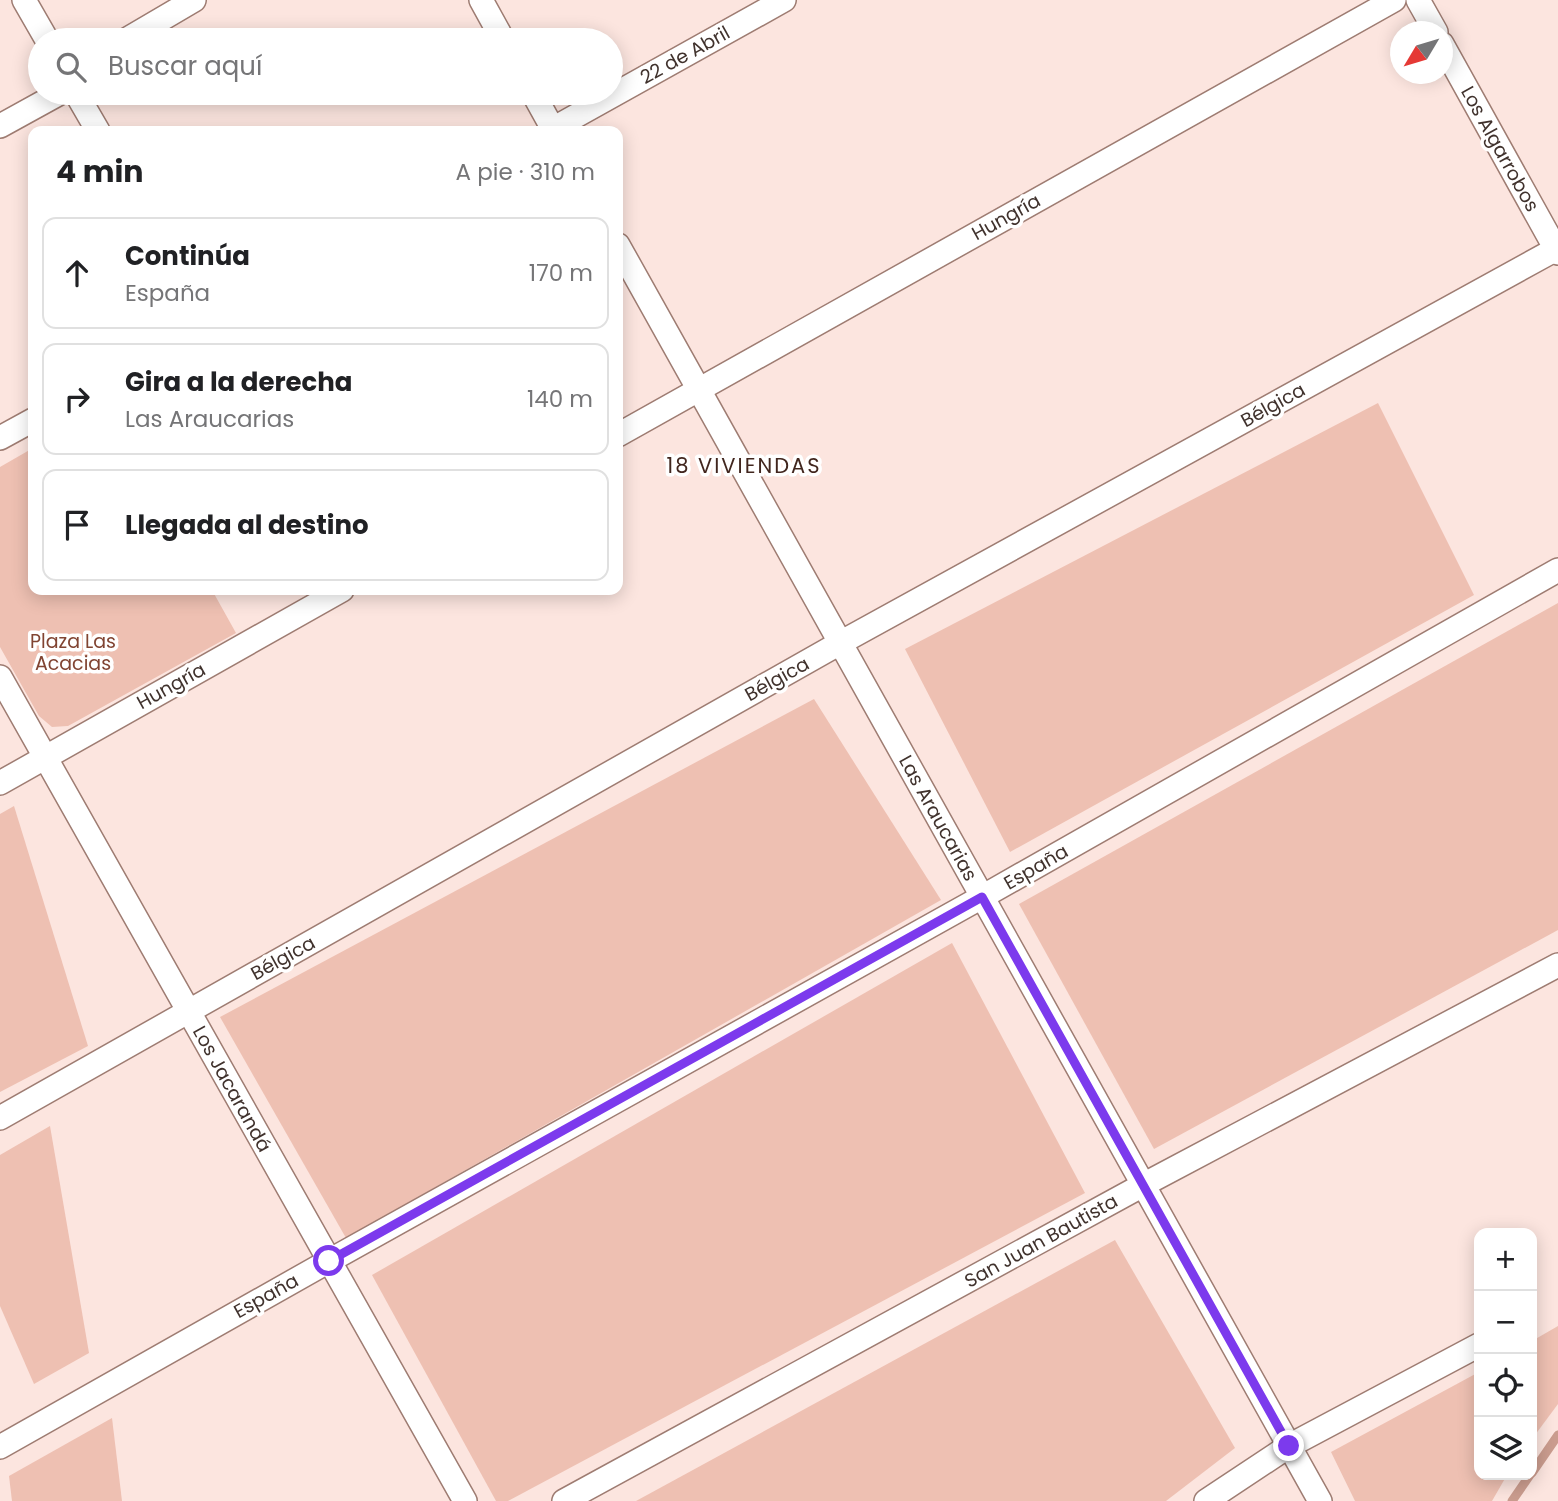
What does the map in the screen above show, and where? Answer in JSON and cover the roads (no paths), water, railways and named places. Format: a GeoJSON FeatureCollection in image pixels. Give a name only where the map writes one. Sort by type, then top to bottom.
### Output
{"type":"FeatureCollection","features":[{"type":"Feature","properties":{"kind":"street"},"geometry":{"type":"LineString","coordinates":[[24,0],[40,28]]}},
{"type":"Feature","properties":{"kind":"street"},"geometry":{"type":"LineString","coordinates":[[146,28],[194,0]]}},
{"type":"Feature","properties":{"kind":"street"},"geometry":{"type":"LineString","coordinates":[[481,0],[496,28]]}},
{"type":"Feature","properties":{"kind":"street","name":"22 de Abril"},"geometry":{"type":"LineString","coordinates":[[623,90],[784,0]]}},
{"type":"Feature","properties":{"kind":"street","name":"Hungría"},"geometry":{"type":"LineString","coordinates":[[623,432],[1394,0]]}},
{"type":"Feature","properties":{"kind":"street"},"geometry":{"type":"LineString","coordinates":[[1418,0],[1430,21]]}},
{"type":"Feature","properties":{"kind":"street","name":"Los Algarrobos"},"geometry":{"type":"LineString","coordinates":[[1453,62],[1557,250]]}},
{"type":"Feature","properties":{"kind":"street"},"geometry":{"type":"LineString","coordinates":[[0,126],[38,105]]}},
{"type":"Feature","properties":{"kind":"street"},"geometry":{"type":"LineString","coordinates":[[83,105],[95,126]]}},
{"type":"Feature","properties":{"kind":"street"},"geometry":{"type":"LineString","coordinates":[[539,105],[550,126]]}},
{"type":"Feature","properties":{"kind":"street","name":"22 de Abril"},"geometry":{"type":"LineString","coordinates":[[559,126],[597,105]]}},
{"type":"Feature","properties":{"kind":"street","name":"Bélgica"},"geometry":{"type":"LineString","coordinates":[[0,1118],[840,643],[1557,250]]}},
{"type":"Feature","properties":{"kind":"street","name":"Las Araucarias"},"geometry":{"type":"LineString","coordinates":[[623,254],[1320,1501]]}},
{"type":"Feature","properties":{"kind":"street"},"geometry":{"type":"LineString","coordinates":[[0,438],[28,423]]}},
{"type":"Feature","properties":{"kind":"street","name":"España"},"geometry":{"type":"LineString","coordinates":[[0,1447],[982,897],[1558,570]]}},
{"type":"Feature","properties":{"kind":"street","name":"Hungría"},"geometry":{"type":"LineString","coordinates":[[0,783],[333,595]]}},
{"type":"Feature","properties":{"kind":"street","name":"Los Jacarandá"},"geometry":{"type":"LineString","coordinates":[[0,677],[465,1501]]}},
{"type":"Feature","properties":{"kind":"street","name":"San Juan Bautista"},"geometry":{"type":"LineString","coordinates":[[564,1501],[1143,1185],[1558,965]]}},
{"type":"Feature","properties":{"kind":"street"},"geometry":{"type":"LineString","coordinates":[[1206,1501],[1289,1446],[1474,1348]]}},
{"type":"Feature","properties":{"kind":"waterway"},"geometry":{"type":"LineString","coordinates":[[1537,1466],[1558,1435]]}},
{"type":"Feature","properties":{"kind":"waterway"},"geometry":{"type":"LineString","coordinates":[[1512,1501],[1527,1480]]}},
{"type":"Feature","properties":{"kind":"district","name":"18 VIVIENDAS"},"geometry":{"type":"Point","coordinates":[744,465]}},
{"type":"Feature","properties":{"kind":"park label","name":"Plaza Las Acacias"},"geometry":{"type":"Point","coordinates":[73,652]}}]}
